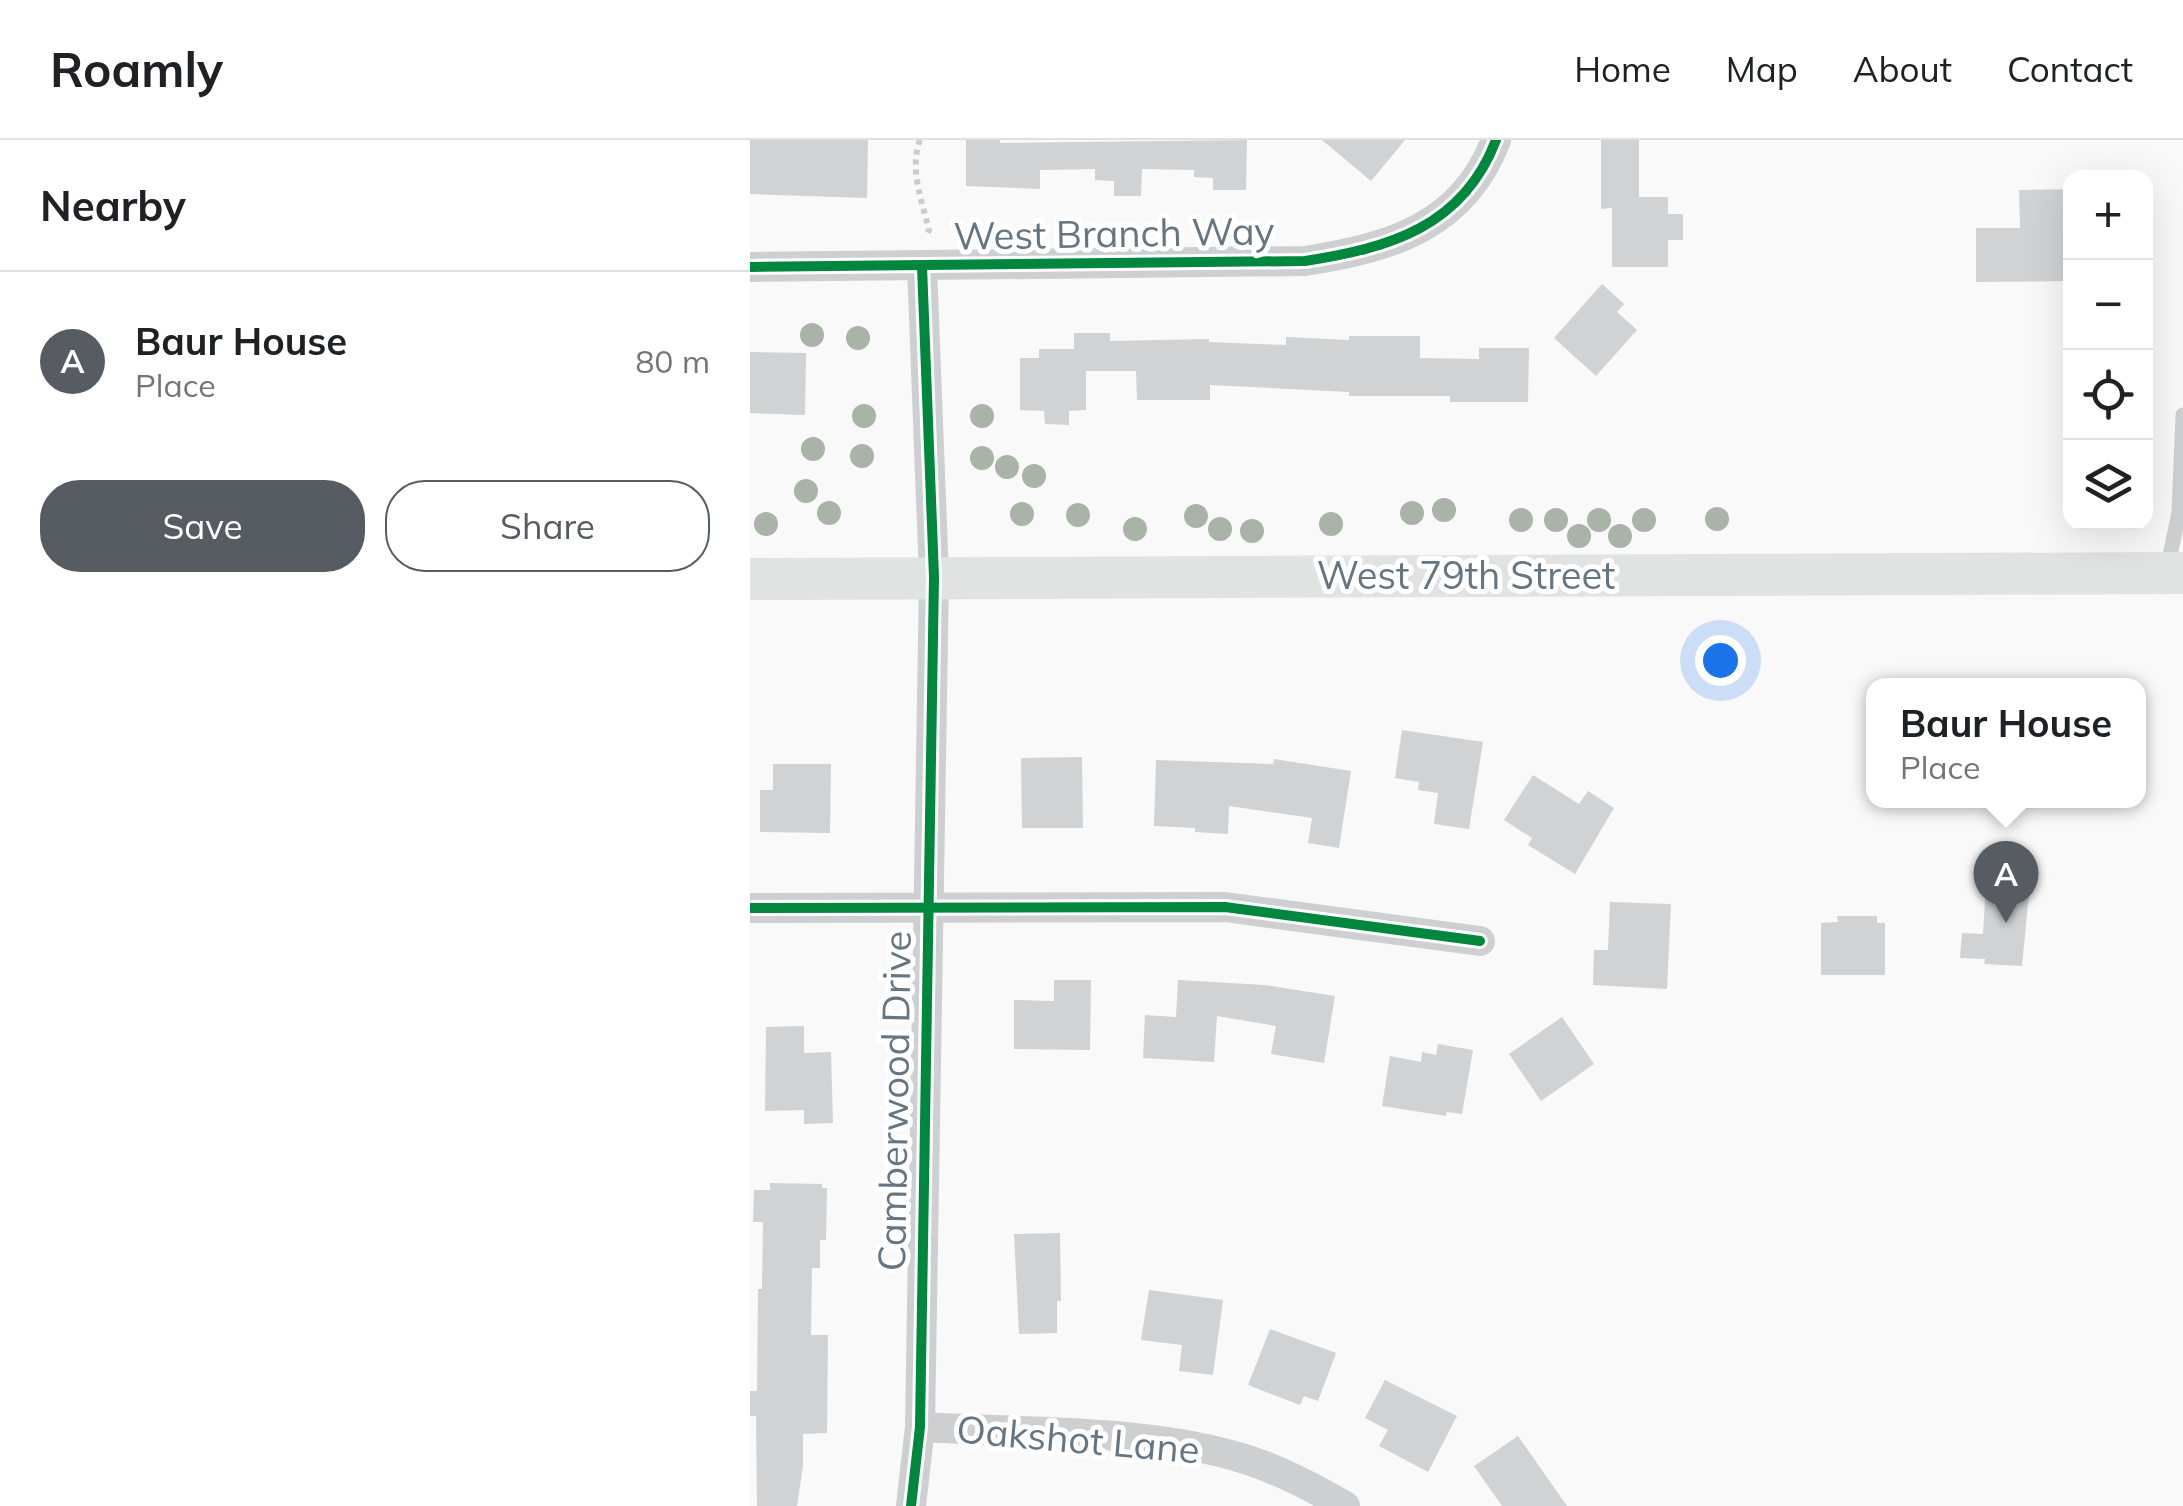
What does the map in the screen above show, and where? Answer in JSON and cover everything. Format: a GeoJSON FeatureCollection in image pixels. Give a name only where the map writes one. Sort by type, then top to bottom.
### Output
{"type":"FeatureCollection","features":[{"type":"Feature","properties":{"kind":"main road","name":"West 79th Street"},"geometry":{"type":"LineString","coordinates":[[750,579],[2175,573]]}},
{"type":"Feature","properties":{"kind":"street","name":"West Branch Way"},"geometry":{"type":"LineString","coordinates":[[750,267],[1304,261],[1388,244],[1421,228],[1462,197],[1487,164],[1496,140]]}},
{"type":"Feature","properties":{"kind":"street","name":"Camberwood Drive"},"geometry":{"type":"LineString","coordinates":[[912,1506],[920,1428],[934,577],[922,266]]}},
{"type":"Feature","properties":{"kind":"street"},"geometry":{"type":"LineString","coordinates":[[750,908],[1225,907],[1480,941]]}},
{"type":"Feature","properties":{"kind":"street","name":"Oakshot Lane"},"geometry":{"type":"LineString","coordinates":[[920,1428],[1152,1438],[1273,1469],[1346,1506]]}},
{"type":"Feature","properties":{"kind":"lane"},"geometry":{"type":"LineString","coordinates":[[2175,573],[2183,415]]}},
{"type":"Feature","properties":{"kind":"path"},"geometry":{"type":"LineString","coordinates":[[920,140],[916,152],[918,188],[929,230],[920,246],[922,266]]}},
{"type":"Feature","properties":{"kind":"building"},"geometry":{"type":"Polygon","coordinates":[[[750,140],[868,140],[867,198],[750,194],[750,140]]]}},
{"type":"Feature","properties":{"kind":"building"},"geometry":{"type":"Polygon","coordinates":[[[966,140],[1247,140],[1246,190],[1213,190],[1213,178],[1194,177],[1194,170],[1142,169],[1141,196],[1114,196],[1114,181],[1095,180],[1095,169],[1040,170],[1040,189],[966,186],[966,140]]]}},
{"type":"Feature","properties":{"kind":"building"},"geometry":{"type":"Polygon","coordinates":[[[1322,140],[1405,140],[1371,181],[1322,140]]]}},
{"type":"Feature","properties":{"kind":"building"},"geometry":{"type":"Polygon","coordinates":[[[1601,140],[1639,140],[1639,197],[1668,197],[1668,214],[1683,214],[1683,240],[1668,240],[1668,267],[1612,267],[1612,208],[1601,209],[1601,140]]]}},
{"type":"Feature","properties":{"kind":"building"},"geometry":{"type":"Polygon","coordinates":[[[2063,189],[2063,281],[1976,282],[1976,228],[2020,228],[2019,190],[2063,189]]]}},
{"type":"Feature","properties":{"kind":"building"},"geometry":{"type":"Polygon","coordinates":[[[1602,284],[1624,304],[1617,312],[1637,330],[1596,376],[1554,338],[1602,284]]]}},
{"type":"Feature","properties":{"kind":"building"},"geometry":{"type":"Polygon","coordinates":[[[1074,333],[1110,333],[1110,341],[1209,339],[1286,345],[1286,337],[1349,340],[1349,336],[1420,336],[1420,358],[1479,359],[1479,348],[1529,348],[1528,402],[1450,402],[1450,396],[1349,396],[1349,392],[1210,385],[1210,400],[1137,400],[1136,371],[1086,371],[1086,410],[1069,411],[1069,425],[1045,424],[1044,411],[1020,410],[1020,358],[1039,358],[1039,349],[1074,349],[1074,333]]]}},
{"type":"Feature","properties":{"kind":"building"},"geometry":{"type":"Polygon","coordinates":[[[750,352],[806,353],[805,415],[750,413],[750,352]]]}},
{"type":"Feature","properties":{"kind":"building"},"geometry":{"type":"Polygon","coordinates":[[[1402,730],[1483,742],[1469,829],[1434,824],[1438,793],[1418,790],[1419,782],[1395,778],[1402,730]]]}},
{"type":"Feature","properties":{"kind":"building"},"geometry":{"type":"Polygon","coordinates":[[[1082,757],[1083,828],[1022,828],[1021,758],[1082,757]]]}},
{"type":"Feature","properties":{"kind":"building"},"geometry":{"type":"Polygon","coordinates":[[[1274,759],[1351,771],[1339,848],[1308,843],[1312,818],[1229,806],[1228,834],[1154,826],[1156,760],[1273,764],[1274,759]]]}},
{"type":"Feature","properties":{"kind":"building"},"geometry":{"type":"Polygon","coordinates":[[[773,764],[831,764],[830,833],[760,832],[760,790],[773,790],[773,764]]]}},
{"type":"Feature","properties":{"kind":"building"},"geometry":{"type":"Polygon","coordinates":[[[1533,775],[1579,804],[1588,791],[1614,808],[1575,874],[1528,845],[1532,838],[1504,820],[1533,775]]]}},
{"type":"Feature","properties":{"kind":"building"},"geometry":{"type":"Polygon","coordinates":[[[1986,881],[2030,883],[2022,966],[1960,958],[1962,933],[1983,934],[1986,881]]]}},
{"type":"Feature","properties":{"kind":"building"},"geometry":{"type":"Polygon","coordinates":[[[1610,902],[1671,904],[1667,989],[1593,985],[1594,950],[1608,950],[1610,902]]]}},
{"type":"Feature","properties":{"kind":"building"},"geometry":{"type":"Polygon","coordinates":[[[1837,916],[1877,916],[1877,923],[1885,923],[1885,975],[1821,975],[1821,923],[1838,922],[1837,916]]]}},
{"type":"Feature","properties":{"kind":"building"},"geometry":{"type":"Polygon","coordinates":[[[1054,980],[1091,980],[1090,1050],[1014,1049],[1014,1000],[1054,1001],[1054,980]]]}},
{"type":"Feature","properties":{"kind":"building"},"geometry":{"type":"Polygon","coordinates":[[[1178,980],[1265,985],[1335,996],[1324,1063],[1271,1054],[1276,1026],[1217,1016],[1214,1062],[1143,1058],[1145,1015],[1176,1017],[1178,980]]]}},
{"type":"Feature","properties":{"kind":"building"},"geometry":{"type":"Polygon","coordinates":[[[1562,1017],[1594,1064],[1541,1101],[1509,1054],[1562,1017]]]}},
{"type":"Feature","properties":{"kind":"building"},"geometry":{"type":"Polygon","coordinates":[[[804,1026],[804,1053],[831,1052],[833,1123],[804,1124],[804,1110],[765,1111],[766,1027],[804,1026]]]}},
{"type":"Feature","properties":{"kind":"building"},"geometry":{"type":"Polygon","coordinates":[[[1438,1044],[1473,1050],[1462,1114],[1447,1112],[1446,1116],[1382,1106],[1390,1056],[1421,1062],[1422,1052],[1436,1055],[1438,1044]]]}},
{"type":"Feature","properties":{"kind":"building"},"geometry":{"type":"Polygon","coordinates":[[[770,1183],[822,1184],[822,1188],[827,1188],[826,1240],[820,1240],[820,1268],[812,1268],[811,1335],[828,1335],[827,1433],[803,1434],[797,1506],[757,1506],[756,1416],[750,1416],[750,1391],[757,1391],[763,1222],[753,1222],[754,1190],[770,1190],[770,1183]]]}},
{"type":"Feature","properties":{"kind":"building"},"geometry":{"type":"Polygon","coordinates":[[[1060,1233],[1061,1301],[1057,1301],[1057,1333],[1019,1334],[1014,1234],[1060,1233]]]}},
{"type":"Feature","properties":{"kind":"building"},"geometry":{"type":"Polygon","coordinates":[[[1149,1290],[1223,1300],[1213,1375],[1179,1371],[1182,1345],[1141,1340],[1149,1290]]]}},
{"type":"Feature","properties":{"kind":"building"},"geometry":{"type":"Polygon","coordinates":[[[1270,1329],[1336,1353],[1318,1401],[1304,1396],[1300,1405],[1248,1385],[1270,1329]]]}},
{"type":"Feature","properties":{"kind":"building"},"geometry":{"type":"Polygon","coordinates":[[[1385,1380],[1457,1416],[1428,1472],[1379,1446],[1388,1430],[1365,1418],[1385,1380]]]}},
{"type":"Feature","properties":{"kind":"building"},"geometry":{"type":"Polygon","coordinates":[[[1518,1436],[1567,1506],[1502,1506],[1474,1466],[1518,1436]]]}},
{"type":"Feature","properties":{"kind":"cycle path"},"geometry":{"type":"LineString","coordinates":[[750,267],[1305,261],[1336,256],[1394,240],[1443,213],[1482,170],[1496,140]]}},
{"type":"Feature","properties":{"kind":"cycle path"},"geometry":{"type":"LineString","coordinates":[[911,1506],[920,1427],[934,577],[922,266]]}},
{"type":"Feature","properties":{"kind":"cycle path"},"geometry":{"type":"LineString","coordinates":[[750,908],[1225,907],[1480,941]]}},
{"type":"Feature","properties":{"kind":"place","name":"Baur House"},"geometry":{"type":"Point","coordinates":[2006,923]}}]}
